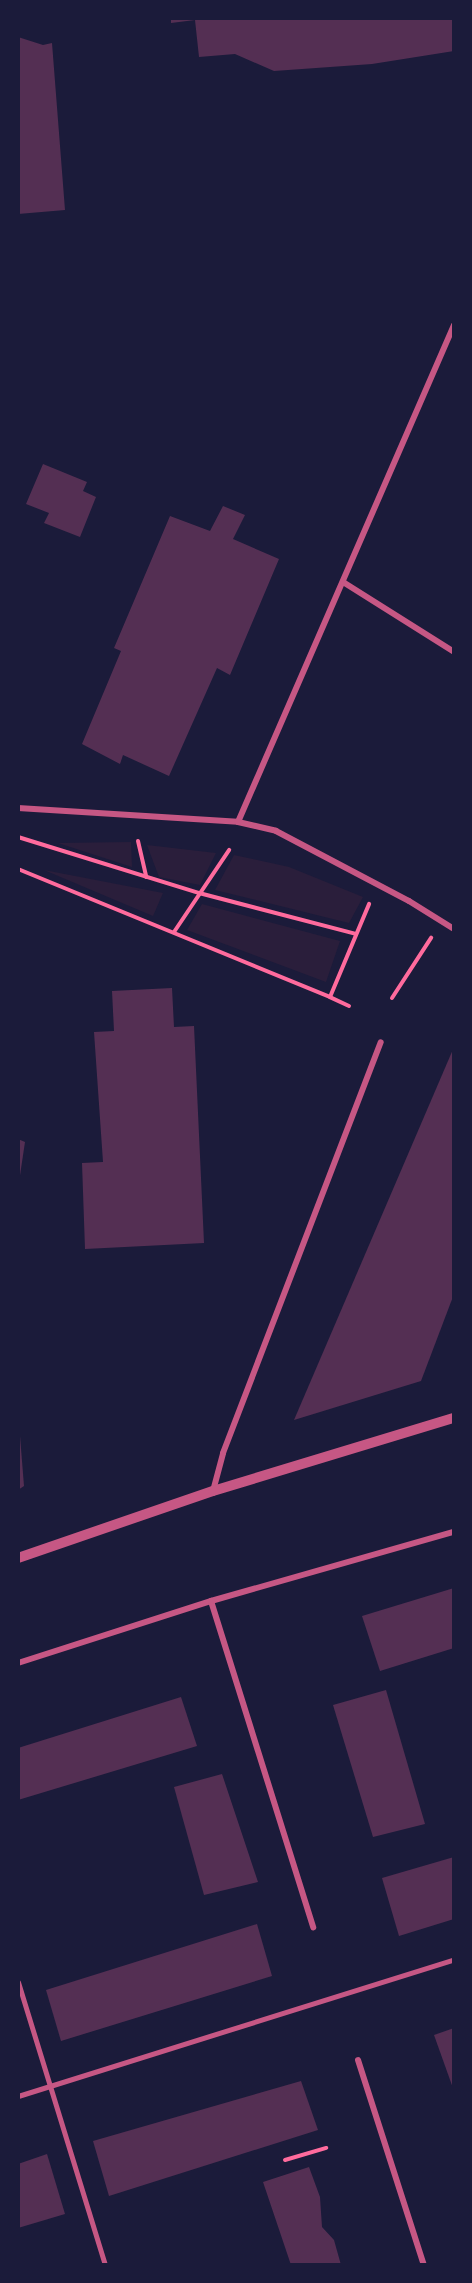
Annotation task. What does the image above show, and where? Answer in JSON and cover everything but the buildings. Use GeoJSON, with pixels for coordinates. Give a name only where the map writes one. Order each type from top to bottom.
{"type":"FeatureCollection","features":[{"type":"Feature","properties":{"kind":"street"},"geometry":{"type":"LineString","coordinates":[[238,822],[454,325]]}},
{"type":"Feature","properties":{"kind":"street"},"geometry":{"type":"LineString","coordinates":[[343,582],[454,652]]}},
{"type":"Feature","properties":{"kind":"street"},"geometry":{"type":"LineString","coordinates":[[18,808],[238,822],[276,831],[409,901],[454,929]]}},
{"type":"Feature","properties":{"kind":"street"},"geometry":{"type":"LineString","coordinates":[[213,1491],[223,1454],[381,1042]]}},
{"type":"Feature","properties":{"kind":"street"},"geometry":{"type":"LineString","coordinates":[[18,1558],[213,1491],[454,1418]]}},
{"type":"Feature","properties":{"kind":"street"},"geometry":{"type":"LineString","coordinates":[[18,1663],[211,1601],[454,1532]]}},
{"type":"Feature","properties":{"kind":"street"},"geometry":{"type":"LineString","coordinates":[[211,1601],[313,1927]]}},
{"type":"Feature","properties":{"kind":"street"},"geometry":{"type":"LineString","coordinates":[[18,2096],[454,1959]]}},
{"type":"Feature","properties":{"kind":"street"},"geometry":{"type":"LineString","coordinates":[[18,1982],[52,2085],[105,2265]]}},
{"type":"Feature","properties":{"kind":"street"},"geometry":{"type":"LineString","coordinates":[[358,2060],[424,2265]]}},
{"type":"Feature","properties":{"kind":"path"},"geometry":{"type":"LineString","coordinates":[[18,837],[199,893],[356,934]]}},
{"type":"Feature","properties":{"kind":"path"},"geometry":{"type":"LineString","coordinates":[[138,841],[146,877]]}},
{"type":"Feature","properties":{"kind":"path"},"geometry":{"type":"LineString","coordinates":[[174,932],[229,850]]}},
{"type":"Feature","properties":{"kind":"path"},"geometry":{"type":"LineString","coordinates":[[18,869],[349,1006]]}},
{"type":"Feature","properties":{"kind":"path"},"geometry":{"type":"LineString","coordinates":[[330,997],[373,895]]}},
{"type":"Feature","properties":{"kind":"path"},"geometry":{"type":"LineString","coordinates":[[392,998],[435,932]]}},
{"type":"Feature","properties":{"kind":"path"},"geometry":{"type":"LineString","coordinates":[[285,2160],[326,2148]]}},
{"type":"Feature","properties":{"kind":"shaded area"},"geometry":{"type":"Polygon","coordinates":[[[131,842],[132,867],[58,843],[131,842]]]}},
{"type":"Feature","properties":{"kind":"shaded area"},"geometry":{"type":"Polygon","coordinates":[[[147,845],[216,853],[200,885],[159,877],[147,845]]]}},
{"type":"Feature","properties":{"kind":"shaded area"},"geometry":{"type":"Polygon","coordinates":[[[234,855],[289,867],[363,897],[349,923],[215,890],[234,855]]]}},
{"type":"Feature","properties":{"kind":"shaded area"},"geometry":{"type":"Polygon","coordinates":[[[44,870],[163,893],[153,916],[44,870]]]}},
{"type":"Feature","properties":{"kind":"shaded area"},"geometry":{"type":"Polygon","coordinates":[[[202,904],[340,941],[326,982],[187,930],[202,904]]]}}]}
